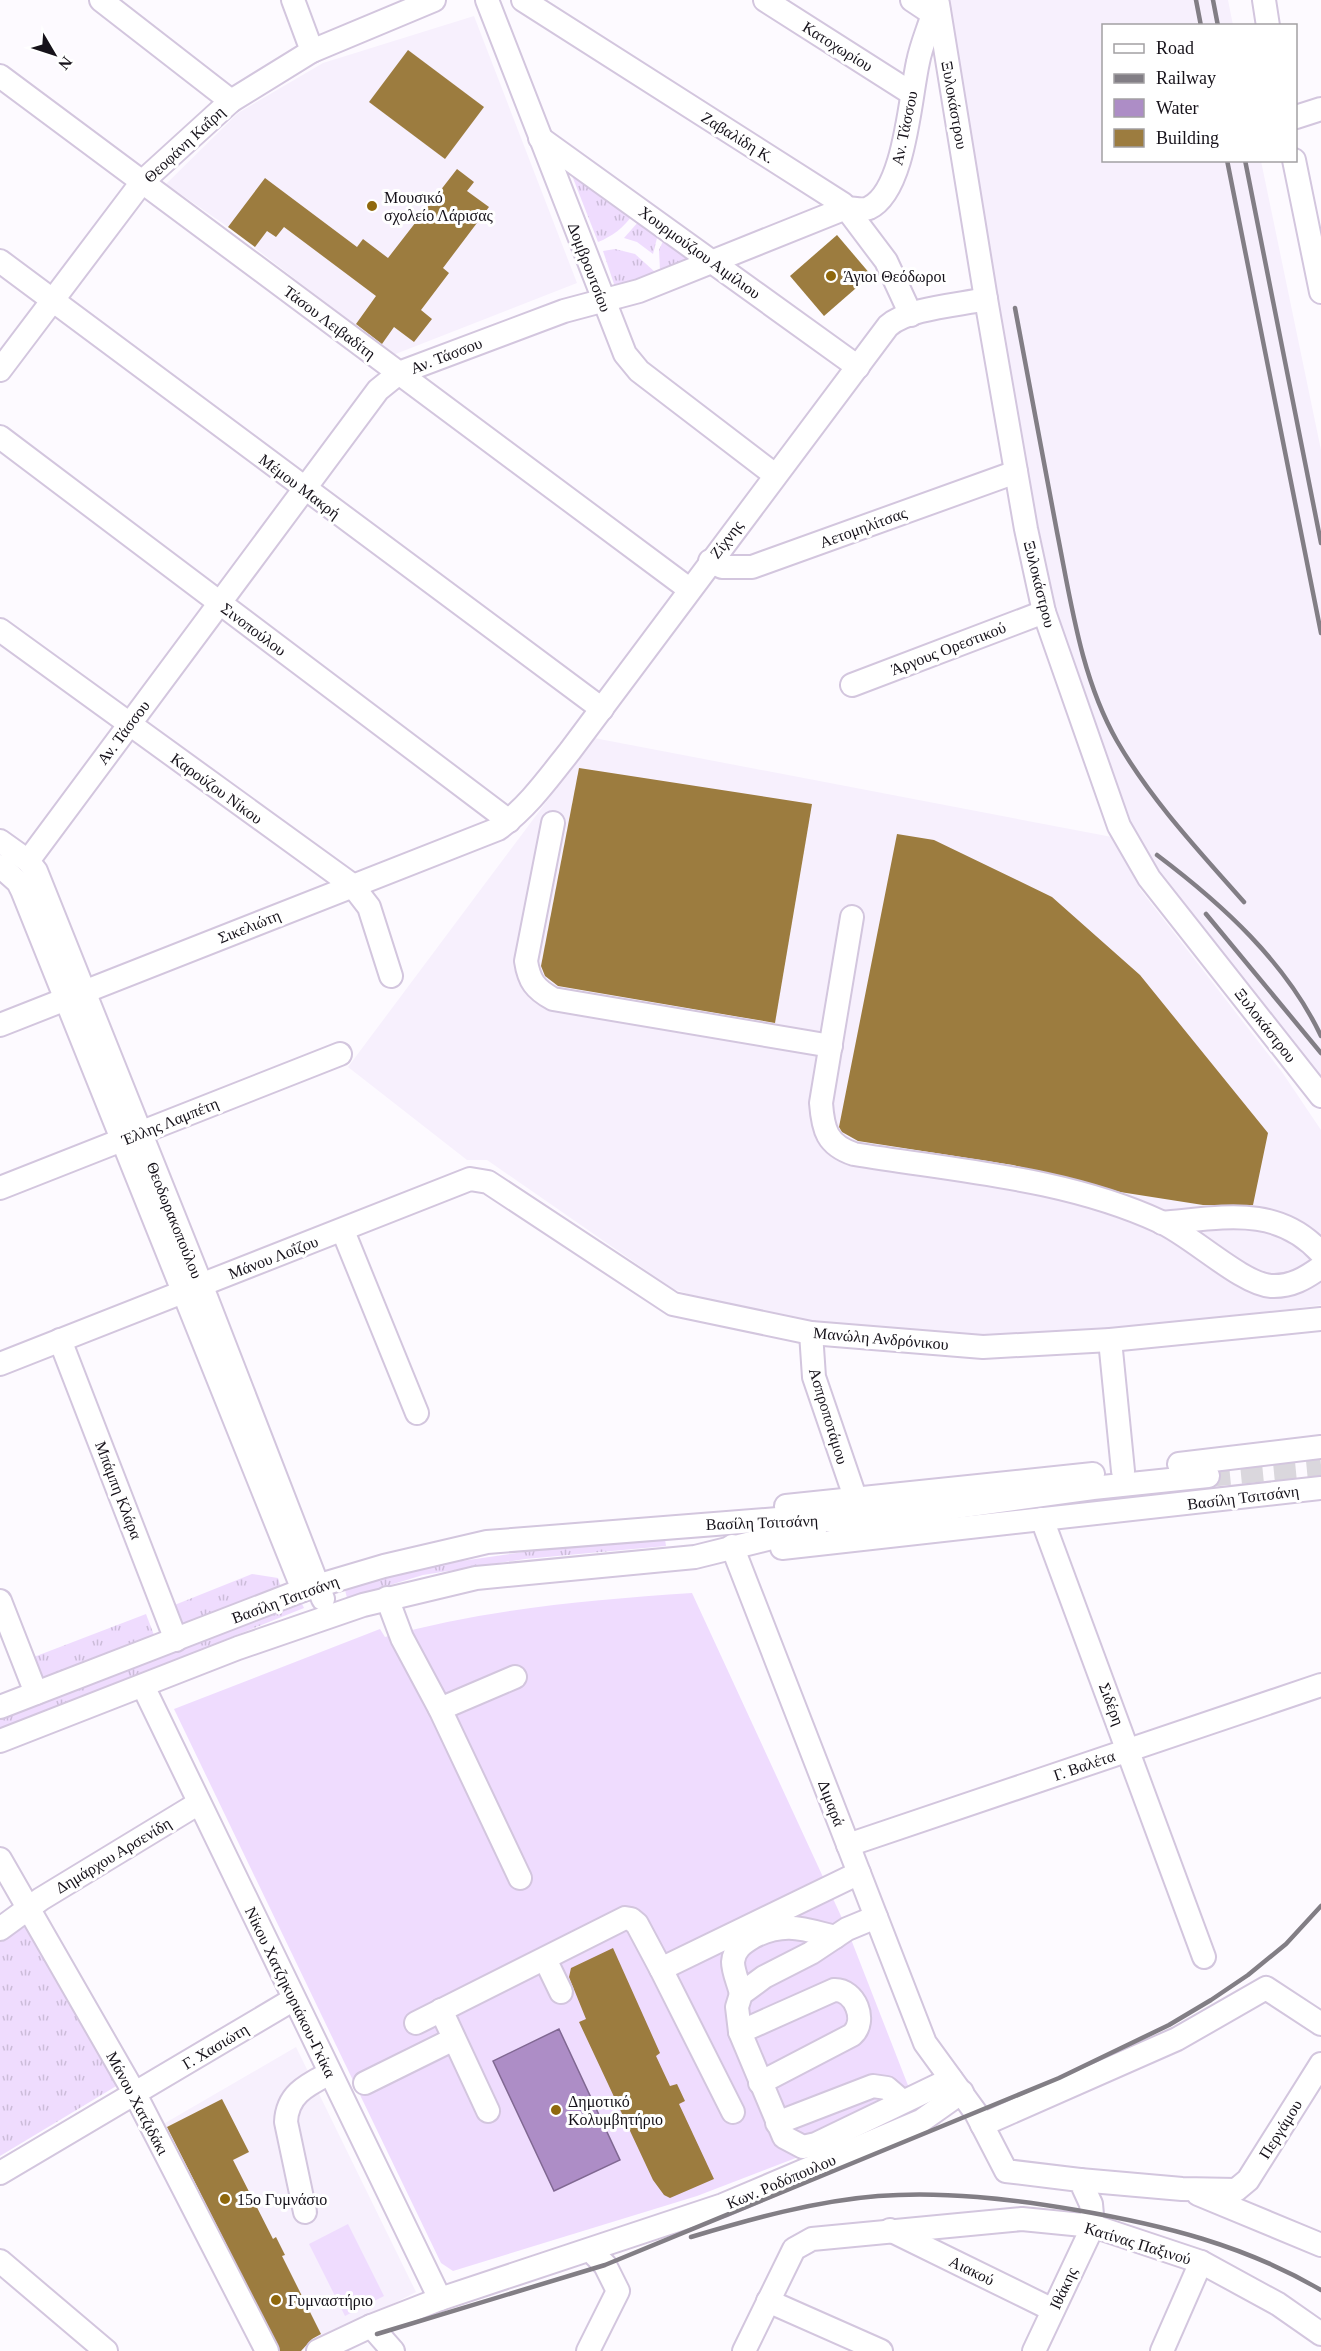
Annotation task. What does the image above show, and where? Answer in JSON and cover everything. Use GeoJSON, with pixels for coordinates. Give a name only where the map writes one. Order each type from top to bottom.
{"type":"FeatureCollection","features":[{"type":"Feature","properties":{"kind":"street"},"geometry":{"type":"LineString","coordinates":[[101,0],[231,101]]}},
{"type":"Feature","properties":{"kind":"street"},"geometry":{"type":"LineString","coordinates":[[293,0],[312,51]]}},
{"type":"Feature","properties":{"kind":"street","name":"Θεοφάνη Καΐρη"},"geometry":{"type":"LineString","coordinates":[[0,370],[142,182],[231,101],[312,51],[434,0]]}},
{"type":"Feature","properties":{"kind":"street","name":"Δομβρουτσίου"},"geometry":{"type":"LineString","coordinates":[[487,0],[625,354],[633,366],[775,475]]}},
{"type":"Feature","properties":{"kind":"street","name":"Ζαβαλίδη Κ."},"geometry":{"type":"LineString","coordinates":[[523,0],[846,208],[886,261],[910,315]]}},
{"type":"Feature","properties":{"kind":"street","name":"Κατοχωρίου"},"geometry":{"type":"LineString","coordinates":[[765,0],[911,93]]}},
{"type":"Feature","properties":{"kind":"street"},"geometry":{"type":"LineString","coordinates":[[912,0],[936,9]]}},
{"type":"Feature","properties":{"kind":"street"},"geometry":{"type":"LineString","coordinates":[[1264,0],[1268,24]]}},
{"type":"Feature","properties":{"kind":"street","name":"Αν. Τάσσου"},"geometry":{"type":"LineString","coordinates":[[28,861],[373,396],[399,373],[564,311],[628,294],[846,208],[869,208],[887,188],[900,154],[919,59],[936,9]]}},
{"type":"Feature","properties":{"kind":"street","name":"Ξυλοκάστρου"},"geometry":{"type":"LineString","coordinates":[[936,9],[1016,472],[1044,612],[1119,826],[1149,878],[1321,1096]]}},
{"type":"Feature","properties":{"kind":"street","name":"Τάσου Λειβαδίτη"},"geometry":{"type":"LineString","coordinates":[[1,78],[689,589]]}},
{"type":"Feature","properties":{"kind":"street"},"geometry":{"type":"LineString","coordinates":[[1297,117],[1321,109]]}},
{"type":"Feature","properties":{"kind":"street","name":"Χουρμούζιου Αιμίλιου"},"geometry":{"type":"LineString","coordinates":[[540,138],[858,367]]}},
{"type":"Feature","properties":{"kind":"street"},"geometry":{"type":"LineString","coordinates":[[1295,162],[1316,243],[1321,292]]}},
{"type":"Feature","properties":{"kind":"street","name":"Μέμου Μακρή"},"geometry":{"type":"LineString","coordinates":[[0,261],[602,709]]}},
{"type":"Feature","properties":{"kind":"street","name":"Ζίχνης"},"geometry":{"type":"LineString","coordinates":[[503,825],[529,804],[888,326],[895,320],[910,315],[986,299]]}},
{"type":"Feature","properties":{"kind":"street","name":"Σινοπούλου"},"geometry":{"type":"LineString","coordinates":[[0,437],[220,603],[503,825]]}},
{"type":"Feature","properties":{"kind":"street","name":"Αετομηλίτσας"},"geometry":{"type":"LineString","coordinates":[[710,561],[722,567],[752,567],[1016,472]]}},
{"type":"Feature","properties":{"kind":"street","name":"Άργους Ορεστικού"},"geometry":{"type":"LineString","coordinates":[[852,685],[1044,612]]}},
{"type":"Feature","properties":{"kind":"street","name":"Καρούζου Νίκου"},"geometry":{"type":"LineString","coordinates":[[0,630],[352,885],[369,907],[391,976]]}},
{"type":"Feature","properties":{"kind":"street"},"geometry":{"type":"LineString","coordinates":[[553,823],[526,961],[528,978],[538,990],[553,999],[831,1046]]}},
{"type":"Feature","properties":{"kind":"street","name":"Σικελιώτη"},"geometry":{"type":"LineString","coordinates":[[0,1025],[503,825]]}},
{"type":"Feature","properties":{"kind":"street"},"geometry":{"type":"LineString","coordinates":[[0,841],[28,861],[36,871],[76,995]]}},
{"type":"Feature","properties":{"kind":"street"},"geometry":{"type":"LineString","coordinates":[[0,866],[18,882],[76,995]]}},
{"type":"Feature","properties":{"kind":"street"},"geometry":{"type":"LineString","coordinates":[[852,917],[821,1103],[822,1121],[828,1136],[840,1149],[854,1154],[1051,1186],[1112,1202],[1162,1222],[1194,1240],[1250,1279],[1270,1286],[1292,1284],[1321,1267]]}},
{"type":"Feature","properties":{"kind":"street","name":"Θεοδωρακοπούλου"},"geometry":{"type":"LineString","coordinates":[[76,995],[311,1587],[329,1614]]}},
{"type":"Feature","properties":{"kind":"street","name":"Έλλης Λαμπέτη"},"geometry":{"type":"LineString","coordinates":[[0,1188],[340,1054]]}},
{"type":"Feature","properties":{"kind":"street","name":"Μάνου Λοΐζου"},"geometry":{"type":"LineString","coordinates":[[0,1364],[343,1231],[461,1181],[480,1179]]}},
{"type":"Feature","properties":{"kind":"street","name":"Μανώλη Ανδρόνικου"},"geometry":{"type":"LineString","coordinates":[[480,1179],[488,1182],[673,1304],[811,1333],[982,1347],[1110,1340],[1321,1319]]}},
{"type":"Feature","properties":{"kind":"street"},"geometry":{"type":"LineString","coordinates":[[1162,1222],[1259,1219],[1286,1224],[1306,1236],[1321,1253]]}},
{"type":"Feature","properties":{"kind":"street"},"geometry":{"type":"LineString","coordinates":[[343,1231],[417,1413]]}},
{"type":"Feature","properties":{"kind":"street","name":"Ασπροποτάμου"},"geometry":{"type":"LineString","coordinates":[[811,1333],[814,1377],[855,1497]]}},
{"type":"Feature","properties":{"kind":"street","name":"Μπάμπη Κλάρα"},"geometry":{"type":"LineString","coordinates":[[60,1340],[176,1640]]}},
{"type":"Feature","properties":{"kind":"street"},"geometry":{"type":"LineString","coordinates":[[1110,1340],[1123,1471]]}},
{"type":"Feature","properties":{"kind":"street"},"geometry":{"type":"LineString","coordinates":[[732,1522],[764,1508],[1123,1471],[1321,1447]]}},
{"type":"Feature","properties":{"kind":"street"},"geometry":{"type":"LineString","coordinates":[[831,1521],[885,1517],[1081,1490],[1208,1476]]}},
{"type":"Feature","properties":{"kind":"street","name":"Βασίλη Τσιτσάνη"},"geometry":{"type":"LineString","coordinates":[[0,1741],[329,1614],[476,1578],[695,1557],[1321,1488]]}},
{"type":"Feature","properties":{"kind":"street","name":"Βασίλη Τσιτσάνη"},"geometry":{"type":"LineString","coordinates":[[0,1707],[311,1587],[384,1566],[487,1542],[810,1517],[831,1521]]}},
{"type":"Feature","properties":{"kind":"street","name":"Σιδέρη"},"geometry":{"type":"LineString","coordinates":[[1042,1519],[1129,1749],[1204,1957]]}},
{"type":"Feature","properties":{"kind":"street","name":"Βασίλη Τσιτσάνη"},"geometry":{"type":"LineString","coordinates":[[734,1551],[831,1521]]}},
{"type":"Feature","properties":{"kind":"street","name":"Διμαρά"},"geometry":{"type":"LineString","coordinates":[[734,1551],[915,2020],[935,2058],[957,2086],[1006,2171],[1080,2180]]}},
{"type":"Feature","properties":{"kind":"street"},"geometry":{"type":"LineString","coordinates":[[387,1599],[402,1638],[441,1708],[520,1878]]}},
{"type":"Feature","properties":{"kind":"street"},"geometry":{"type":"LineString","coordinates":[[0,1601],[36,1693]]}},
{"type":"Feature","properties":{"kind":"street"},"geometry":{"type":"LineString","coordinates":[[441,1708],[515,1677]]}},
{"type":"Feature","properties":{"kind":"street","name":"Γ. Βαλέτα"},"geometry":{"type":"LineString","coordinates":[[848,1845],[1321,1685]]}},
{"type":"Feature","properties":{"kind":"street","name":"Νίκου Χατζηκυριάκου-Γκίκα"},"geometry":{"type":"LineString","coordinates":[[143,1686],[440,2299]]}},
{"type":"Feature","properties":{"kind":"street","name":"Δημάρχου Αρσενίδη"},"geometry":{"type":"LineString","coordinates":[[0,1929],[28,1909],[199,1803]]}},
{"type":"Feature","properties":{"kind":"street","name":"Μάνου Χατζιδάκι"},"geometry":{"type":"LineString","coordinates":[[0,1859],[135,2094],[267,2351]]}},
{"type":"Feature","properties":{"kind":"street"},"geometry":{"type":"LineString","coordinates":[[661,1969],[859,1873]]}},
{"type":"Feature","properties":{"kind":"street"},"geometry":{"type":"LineString","coordinates":[[741,1994],[764,1977],[876,1917]]}},
{"type":"Feature","properties":{"kind":"street"},"geometry":{"type":"LineString","coordinates":[[416,2023],[625,1918],[631,1919],[637,1924],[661,1969],[733,2112]]}},
{"type":"Feature","properties":{"kind":"street"},"geometry":{"type":"LineString","coordinates":[[836,1937],[781,1926],[769,1929],[742,1943],[735,1953],[733,1964],[741,1994],[737,2007],[740,2032],[784,2137],[803,2147],[816,2144],[902,2102],[957,2086]]}},
{"type":"Feature","properties":{"kind":"street"},"geometry":{"type":"LineString","coordinates":[[545,1959],[561,1992]]}},
{"type":"Feature","properties":{"kind":"street"},"geometry":{"type":"LineString","coordinates":[[982,2126],[1177,2039],[1266,1989],[1321,2024]]}},
{"type":"Feature","properties":{"kind":"street"},"geometry":{"type":"LineString","coordinates":[[740,2032],[834,1990],[841,1990],[851,1996],[861,2019],[860,2025],[852,2035],[760,2083]]}},
{"type":"Feature","properties":{"kind":"street","name":"Γ. Χασιώτη"},"geometry":{"type":"LineString","coordinates":[[0,2174],[294,1999]]}},
{"type":"Feature","properties":{"kind":"street"},"geometry":{"type":"LineString","coordinates":[[441,2010],[488,2111]]}},
{"type":"Feature","properties":{"kind":"street"},"geometry":{"type":"LineString","coordinates":[[364,2083],[454,2039]]}},
{"type":"Feature","properties":{"kind":"street","name":"Περγάμου"},"geometry":{"type":"LineString","coordinates":[[1182,2189],[1236,2190],[1248,2180],[1321,2064]]}},
{"type":"Feature","properties":{"kind":"street"},"geometry":{"type":"LineString","coordinates":[[305,2212],[286,2122],[287,2110],[291,2098],[300,2090],[330,2073]]}},
{"type":"Feature","properties":{"kind":"street"},"geometry":{"type":"LineString","coordinates":[[777,2123],[873,2086],[887,2088],[902,2102]]}},
{"type":"Feature","properties":{"kind":"street","name":"Κων. Ροδόπουλου"},"geometry":{"type":"LineString","coordinates":[[318,2351],[371,2326],[440,2299],[723,2205],[777,2183],[921,2121],[957,2086]]}},
{"type":"Feature","properties":{"kind":"street"},"geometry":{"type":"LineString","coordinates":[[1093,2226],[1091,2204],[1080,2180],[1182,2189],[1321,2244]]}},
{"type":"Feature","properties":{"kind":"street","name":"Κατίνας Παξινού"},"geometry":{"type":"LineString","coordinates":[[768,2301],[794,2249],[812,2239],[1022,2219],[1093,2226],[1201,2262],[1278,2304],[1321,2334]]}},
{"type":"Feature","properties":{"kind":"street","name":"Ιθάκης"},"geometry":{"type":"LineString","coordinates":[[1034,2351],[1093,2226]]}},
{"type":"Feature","properties":{"kind":"street","name":"Αιακού"},"geometry":{"type":"LineString","coordinates":[[890,2230],[1053,2310]]}},
{"type":"Feature","properties":{"kind":"street"},"geometry":{"type":"LineString","coordinates":[[588,2351],[618,2291],[605,2265],[590,2250]]}},
{"type":"Feature","properties":{"kind":"street"},"geometry":{"type":"LineString","coordinates":[[0,2261],[106,2351]]}},
{"type":"Feature","properties":{"kind":"street"},"geometry":{"type":"LineString","coordinates":[[1162,2351],[1201,2262]]}},
{"type":"Feature","properties":{"kind":"street"},"geometry":{"type":"LineString","coordinates":[[744,2351],[768,2301],[881,2351]]}},
{"type":"Feature","properties":{"kind":"street"},"geometry":{"type":"LineString","coordinates":[[371,2326],[393,2351]]}},
{"type":"Feature","properties":{"kind":"shaded area"},"geometry":{"type":"Polygon","coordinates":[[[946,0],[1228,0],[1233,24],[1102,24],[1102,162],[1261,162],[1321,450],[1321,1078],[1154,863],[1132,825],[1120,797],[1058,618],[1035,511],[996,303],[982,203],[946,0]]]}},
{"type":"Feature","properties":{"kind":"shaded area","name":"Μουσικό σχολείο Λάρισας"},"geometry":{"type":"Polygon","coordinates":[[[474,16],[577,283],[393,355],[228,227],[166,184],[238,113],[323,63],[474,16]]]}},
{"type":"Feature","properties":{"kind":"shaded area"},"geometry":{"type":"Polygon","coordinates":[[[594,738],[1112,837],[1140,889],[1282,1072],[1321,1130],[1321,1305],[1095,1334],[1002,1340],[794,1328],[673,1289],[487,1160],[467,1160],[348,1067],[594,738]]]}},
{"type":"Feature","properties":{"kind":"shaded area"},"geometry":{"type":"Polygon","coordinates":[[[296,2047],[416,2292],[301,2351],[275,2351],[160,2126],[296,2047]]]}},
{"type":"Feature","properties":{"kind":"green space"},"geometry":{"type":"Polygon","coordinates":[[[571,173],[632,215],[626,224],[598,242],[571,173]]]}},
{"type":"Feature","properties":{"kind":"green space"},"geometry":{"type":"Polygon","coordinates":[[[639,221],[658,234],[653,254],[637,242],[624,238],[639,221]]]}},
{"type":"Feature","properties":{"kind":"green space"},"geometry":{"type":"Polygon","coordinates":[[[664,239],[691,259],[660,271],[659,250],[664,239]]]}},
{"type":"Feature","properties":{"kind":"green space"},"geometry":{"type":"Polygon","coordinates":[[[615,249],[635,254],[655,272],[615,287],[603,251],[615,249]]]}},
{"type":"Feature","properties":{"kind":"green space"},"geometry":{"type":"Polygon","coordinates":[[[665,1539],[666,1546],[525,1559],[423,1575],[347,1598],[345,1590],[420,1567],[523,1552],[665,1539]]]}},
{"type":"Feature","properties":{"kind":"green space"},"geometry":{"type":"Polygon","coordinates":[[[252,1574],[278,1578],[281,1588],[180,1627],[172,1606],[252,1574]]]}},
{"type":"Feature","properties":{"kind":"green space"},"geometry":{"type":"Polygon","coordinates":[[[692,1593],[847,1929],[918,2111],[697,2196],[453,2271],[441,2263],[174,1709],[380,1629],[385,1637],[461,1619],[537,1607],[692,1593]]]}},
{"type":"Feature","properties":{"kind":"green space"},"geometry":{"type":"Polygon","coordinates":[[[302,1604],[304,1608],[0,1730],[0,1719],[302,1604]]]}},
{"type":"Feature","properties":{"kind":"green space"},"geometry":{"type":"Polygon","coordinates":[[[146,1614],[154,1635],[34,1681],[26,1660],[146,1614]]]}},
{"type":"Feature","properties":{"kind":"green space"},"geometry":{"type":"Polygon","coordinates":[[[28,1925],[118,2085],[0,2156],[0,1942],[28,1925]]]}},
{"type":"Feature","properties":{"kind":"green space"},"geometry":{"type":"Polygon","coordinates":[[[348,2224],[384,2296],[345,2316],[309,2244],[348,2224]]]}},
{"type":"Feature","properties":{"kind":"water","name":"Δημοτικό Κολυμβητήριο"},"geometry":{"type":"Polygon","coordinates":[[[559,2029],[620,2160],[554,2191],[493,2061],[559,2029]]]}},
{"type":"Feature","properties":{"kind":"building"},"geometry":{"type":"Polygon","coordinates":[[[408,50],[484,107],[445,159],[369,102],[408,50]]]}},
{"type":"Feature","properties":{"kind":"building"},"geometry":{"type":"Polygon","coordinates":[[[457,169],[474,182],[467,191],[489,207],[443,268],[449,273],[421,310],[432,319],[414,342],[394,327],[382,344],[356,324],[376,296],[284,227],[276,237],[267,231],[255,247],[228,227],[265,178],[357,247],[363,239],[388,258],[457,169]]]}},
{"type":"Feature","properties":{"kind":"building","name":"Άγιοι Θεόδωροι"},"geometry":{"type":"Polygon","coordinates":[[[837,235],[871,275],[824,316],[790,276],[837,235]]]}},
{"type":"Feature","properties":{"kind":"building"},"geometry":{"type":"Polygon","coordinates":[[[579,768],[812,804],[775,1023],[558,986],[545,976],[541,966],[579,768]]]}},
{"type":"Feature","properties":{"kind":"building"},"geometry":{"type":"Polygon","coordinates":[[[897,834],[934,840],[1052,897],[1140,975],[1268,1133],[1253,1205],[1203,1205],[1120,1192],[1013,1165],[858,1141],[842,1132],[839,1127],[897,834]]]}},
{"type":"Feature","properties":{"kind":"building"},"geometry":{"type":"Polygon","coordinates":[[[613,1948],[660,2053],[656,2056],[670,2086],[677,2084],[685,2101],[679,2104],[714,2179],[670,2198],[664,2195],[653,2180],[579,2022],[586,2019],[569,1977],[571,1968],[613,1948]]]}},
{"type":"Feature","properties":{"kind":"building","name":"15ο Γυμνάσιο"},"geometry":{"type":"Polygon","coordinates":[[[222,2099],[249,2152],[233,2160],[273,2239],[276,2237],[285,2255],[282,2256],[321,2334],[312,2339],[301,2351],[280,2351],[167,2127],[222,2099]]]}},
{"type":"Feature","properties":{"kind":"tunnel"},"geometry":{"type":"LineString","coordinates":[[1208,1476],[1321,1465]]}},
{"type":"Feature","properties":{"kind":"railway"},"geometry":{"type":"LineString","coordinates":[[1196,0],[1201,24]]}},
{"type":"Feature","properties":{"kind":"railway"},"geometry":{"type":"LineString","coordinates":[[1213,0],[1218,24]]}},
{"type":"Feature","properties":{"kind":"railway"},"geometry":{"type":"LineString","coordinates":[[1227,162],[1321,633]]}},
{"type":"Feature","properties":{"kind":"railway"},"geometry":{"type":"LineString","coordinates":[[1245,162],[1321,543]]}},
{"type":"Feature","properties":{"kind":"railway"},"geometry":{"type":"LineString","coordinates":[[1015,308],[1073,612],[1094,692],[1130,763],[1176,824],[1244,902]]}},
{"type":"Feature","properties":{"kind":"railway"},"geometry":{"type":"LineString","coordinates":[[1157,855],[1228,914],[1271,959],[1307,1009],[1321,1036]]}},
{"type":"Feature","properties":{"kind":"railway"},"geometry":{"type":"LineString","coordinates":[[1206,914],[1321,1053]]}},
{"type":"Feature","properties":{"kind":"railway"},"geometry":{"type":"LineString","coordinates":[[377,2334],[605,2265],[1059,2078],[1169,2025],[1211,2000],[1248,1975],[1286,1944],[1321,1906]]}},
{"type":"Feature","properties":{"kind":"railway"},"geometry":{"type":"LineString","coordinates":[[691,2237],[783,2212],[854,2198],[903,2195],[977,2197],[1076,2210],[1171,2230],[1233,2249],[1292,2274],[1321,2290]]}},
{"type":"Feature","properties":{"kind":"place","name":"Μουσικό σχολείο Λάρισας"},"geometry":{"type":"Point","coordinates":[372,206]}},
{"type":"Feature","properties":{"kind":"place","name":"Άγιοι Θεόδωροι"},"geometry":{"type":"Point","coordinates":[831,276]}},
{"type":"Feature","properties":{"kind":"place","name":"Δημοτικό Κολυμβητήριο"},"geometry":{"type":"Point","coordinates":[556,2110]}},
{"type":"Feature","properties":{"kind":"place","name":"15ο Γυμνάσιο"},"geometry":{"type":"Point","coordinates":[225,2199]}},
{"type":"Feature","properties":{"kind":"place","name":"Γυμναστήριο"},"geometry":{"type":"Point","coordinates":[276,2300]}}]}
